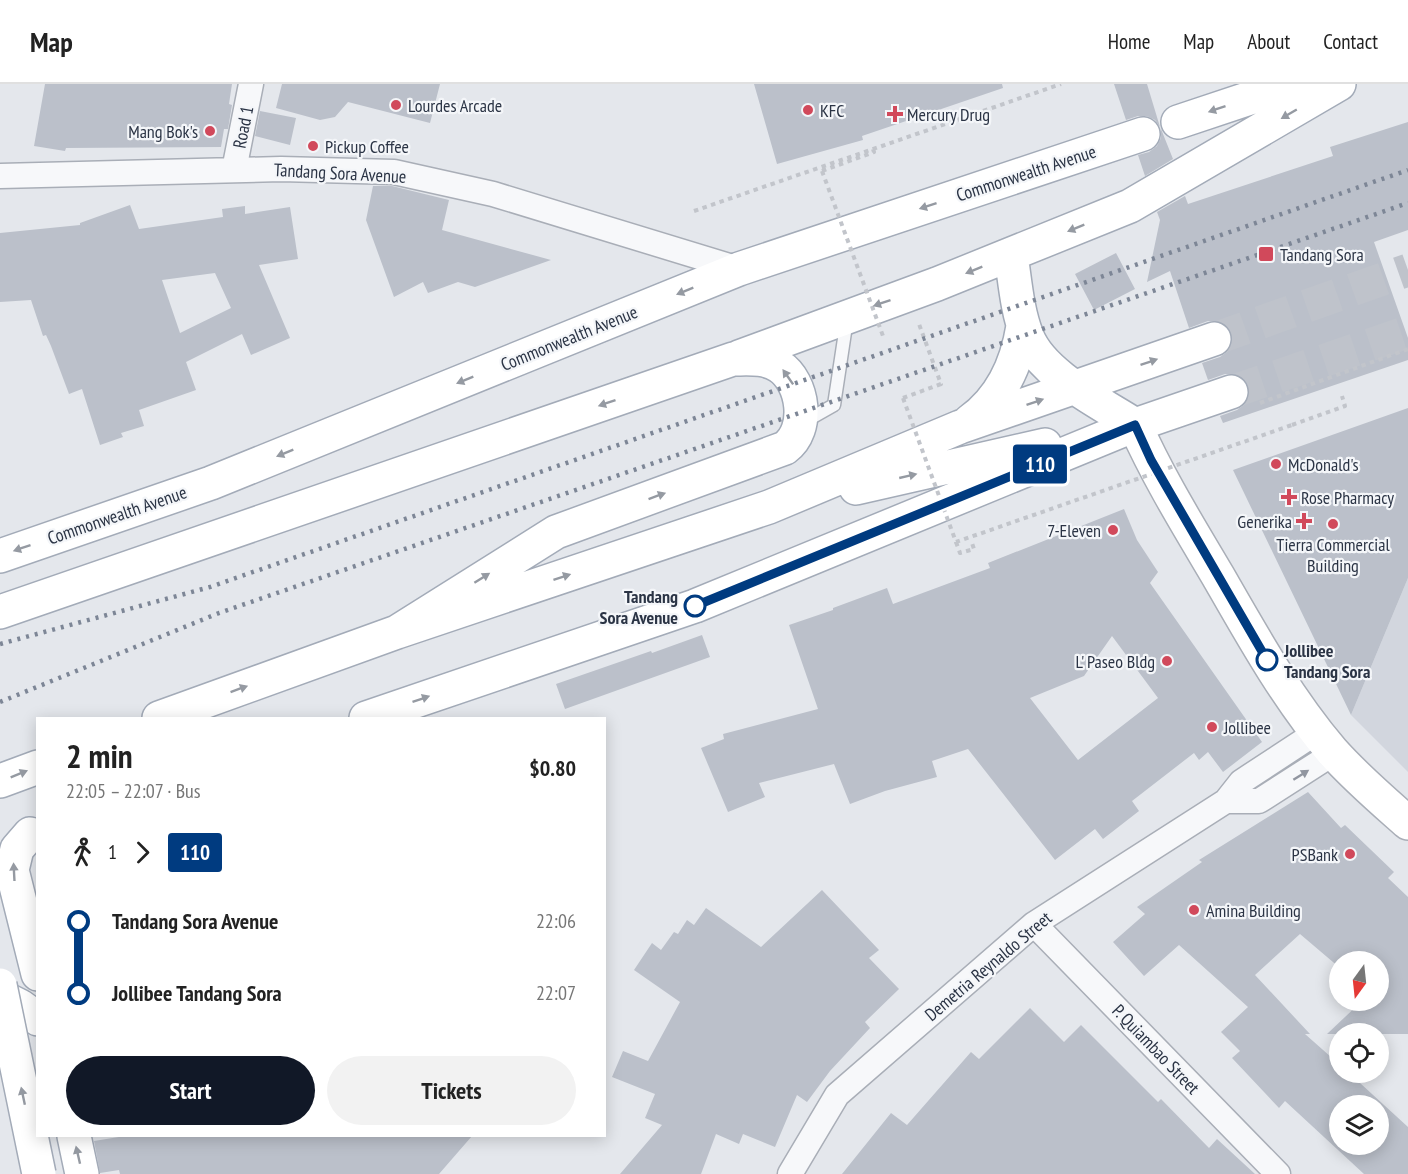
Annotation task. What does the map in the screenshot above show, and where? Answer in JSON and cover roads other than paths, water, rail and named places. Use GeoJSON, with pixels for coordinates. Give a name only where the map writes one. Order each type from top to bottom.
{"type":"FeatureCollection","features":[{"type":"Feature","properties":{"kind":"main road"},"geometry":{"type":"LineString","coordinates":[[1178,122],[1292,84]]}},
{"type":"Feature","properties":{"kind":"main road"},"geometry":{"type":"LineString","coordinates":[[0,612],[733,359],[848,315],[938,284],[1131,206],[1339,84]]}},
{"type":"Feature","properties":{"kind":"main road","name":"Commonwealth Avenue"},"geometry":{"type":"LineString","coordinates":[[0,556],[211,483],[739,269],[1143,134]]}},
{"type":"Feature","properties":{"kind":"main road"},"geometry":{"type":"LineString","coordinates":[[1011,255],[1023,326],[1031,345],[1045,364],[1085,385],[1135,425],[1151,460],[1258,647],[1326,743],[1408,824]]}},
{"type":"Feature","properties":{"kind":"main road"},"geometry":{"type":"LineString","coordinates":[[960,428],[987,407],[999,391],[1018,354],[1023,326]]}},
{"type":"Feature","properties":{"kind":"main road"},"geometry":{"type":"LineString","coordinates":[[162,717],[397,632],[769,507],[960,428],[1214,339]]}},
{"type":"Feature","properties":{"kind":"main road"},"geometry":{"type":"LineString","coordinates":[[397,632],[556,532],[777,452],[794,440],[800,424],[798,395],[785,371],[775,363],[762,359],[733,359]]}},
{"type":"Feature","properties":{"kind":"main road"},"geometry":{"type":"LineString","coordinates":[[369,717],[694,606],[1135,425],[1232,392]]}},
{"type":"Feature","properties":{"kind":"main road"},"geometry":{"type":"LineString","coordinates":[[769,507],[1135,425]]}},
{"type":"Feature","properties":{"kind":"main road"},"geometry":{"type":"LineString","coordinates":[[0,781],[36,767]]}},
{"type":"Feature","properties":{"kind":"main road"},"geometry":{"type":"LineString","coordinates":[[23,834],[12,870],[36,966]]}},
{"type":"Feature","properties":{"kind":"main road"},"geometry":{"type":"LineString","coordinates":[[0,985],[39,1174]]}},
{"type":"Feature","properties":{"kind":"main road"},"geometry":{"type":"LineString","coordinates":[[0,996],[36,1018]]}},
{"type":"Feature","properties":{"kind":"main road"},"geometry":{"type":"LineString","coordinates":[[74,1137],[82,1174]]}},
{"type":"Feature","properties":{"kind":"street","name":"Road 1"},"geometry":{"type":"LineString","coordinates":[[234,170],[251,84]]}},
{"type":"Feature","properties":{"kind":"street","name":"Tandang Sora Avenue"},"geometry":{"type":"LineString","coordinates":[[0,176],[234,170],[350,169],[393,172],[443,181],[577,218],[739,269]]}},
{"type":"Feature","properties":{"kind":"street","name":"Demetria Reynaldo Street"},"geometry":{"type":"LineString","coordinates":[[790,1174],[837,1095],[1034,924],[1226,801],[1241,782],[1250,776],[1326,743]]}},
{"type":"Feature","properties":{"kind":"street","name":"P. Quiambao Street"},"geometry":{"type":"LineString","coordinates":[[1034,924],[1278,1174]]}},
{"type":"Feature","properties":{"kind":"lane"},"geometry":{"type":"LineString","coordinates":[[800,424],[834,405],[848,315]]}},
{"type":"Feature","properties":{"kind":"tunnel"},"geometry":{"type":"LineString","coordinates":[[1214,339],[1408,270]]}},
{"type":"Feature","properties":{"kind":"tunnel"},"geometry":{"type":"LineString","coordinates":[[1231,392],[1408,332]]}},
{"type":"Feature","properties":{"kind":"railway"},"geometry":{"type":"LineString","coordinates":[[0,644],[210,587],[1408,170]]}},
{"type":"Feature","properties":{"kind":"railway"},"geometry":{"type":"LineString","coordinates":[[0,702],[219,613],[1408,203]]}},
{"type":"Feature","properties":{"kind":"place","name":"Lourdes Arcade"},"geometry":{"type":"Point","coordinates":[396,105]}},
{"type":"Feature","properties":{"kind":"place","name":"KFC"},"geometry":{"type":"Point","coordinates":[808,110]}},
{"type":"Feature","properties":{"kind":"place","name":"Mercury Drug"},"geometry":{"type":"Point","coordinates":[895,114]}},
{"type":"Feature","properties":{"kind":"place","name":"Mang Bok's"},"geometry":{"type":"Point","coordinates":[210,131]}},
{"type":"Feature","properties":{"kind":"place","name":"Pickup Coffee"},"geometry":{"type":"Point","coordinates":[313,146]}},
{"type":"Feature","properties":{"kind":"place","name":"Tandang Sora"},"geometry":{"type":"Point","coordinates":[1266,254]}},
{"type":"Feature","properties":{"kind":"place","name":"McDonald's"},"geometry":{"type":"Point","coordinates":[1276,464]}},
{"type":"Feature","properties":{"kind":"place","name":"Rose Pharmacy"},"geometry":{"type":"Point","coordinates":[1289,497]}},
{"type":"Feature","properties":{"kind":"place","name":"Generika"},"geometry":{"type":"Point","coordinates":[1304,521]}},
{"type":"Feature","properties":{"kind":"place","name":"Tierra Commercial Building"},"geometry":{"type":"Point","coordinates":[1333,524]}},
{"type":"Feature","properties":{"kind":"place","name":"7-Eleven"},"geometry":{"type":"Point","coordinates":[1113,530]}},
{"type":"Feature","properties":{"kind":"place","name":"Tandang Sora Avenue"},"geometry":{"type":"Point","coordinates":[695,606]}},
{"type":"Feature","properties":{"kind":"place","name":"Jollibee Tandang Sora"},"geometry":{"type":"Point","coordinates":[1267,660]}},
{"type":"Feature","properties":{"kind":"place","name":"L' Paseo Bldg"},"geometry":{"type":"Point","coordinates":[1167,661]}},
{"type":"Feature","properties":{"kind":"place","name":"Jollibee"},"geometry":{"type":"Point","coordinates":[1212,727]}},
{"type":"Feature","properties":{"kind":"place","name":"PSBank"},"geometry":{"type":"Point","coordinates":[1350,854]}},
{"type":"Feature","properties":{"kind":"place","name":"Amina Building"},"geometry":{"type":"Point","coordinates":[1194,910]}}]}
